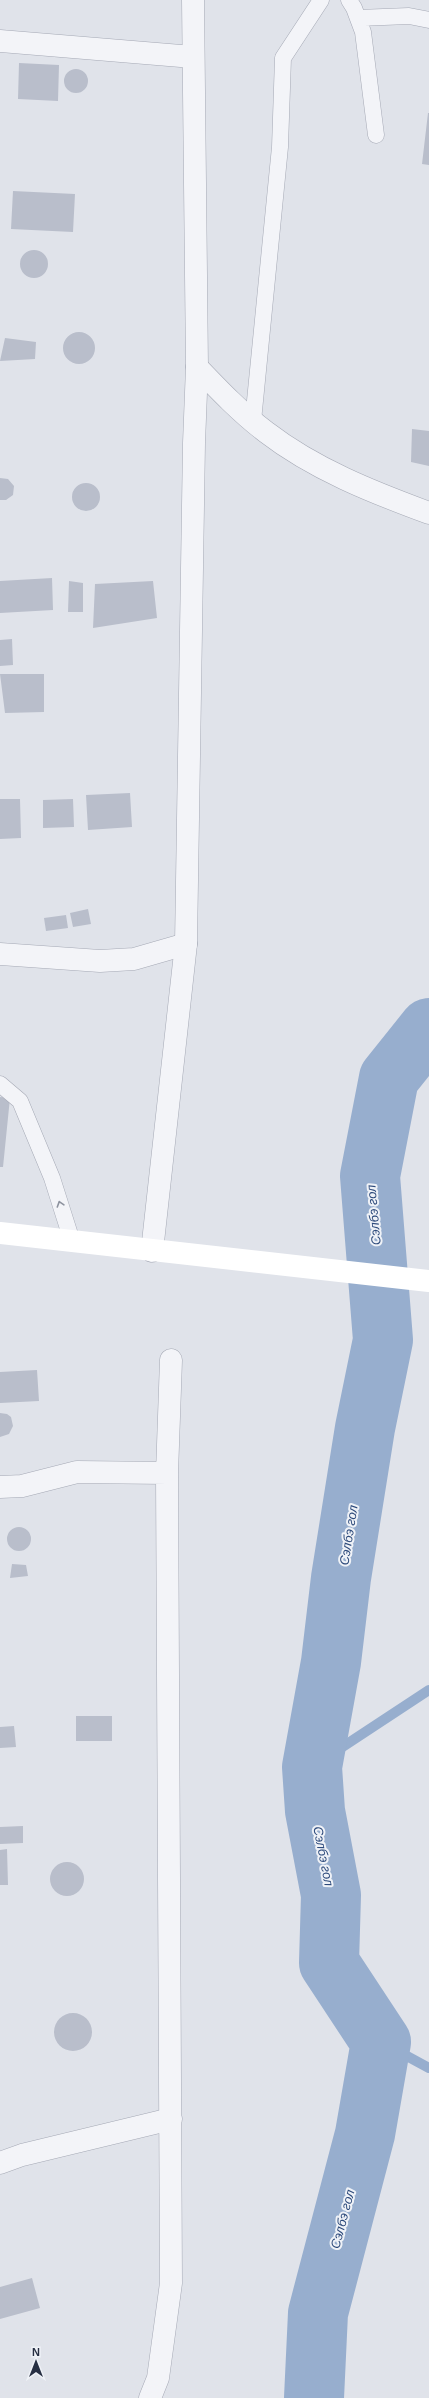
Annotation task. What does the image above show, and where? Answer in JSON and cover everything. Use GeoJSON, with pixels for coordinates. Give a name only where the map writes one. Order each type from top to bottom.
{"type":"FeatureCollection","features":[{"type":"Feature","properties":{"kind":"main road"},"geometry":{"type":"LineString","coordinates":[[0,1233],[429,1281]]}},
{"type":"Feature","properties":{"kind":"street"},"geometry":{"type":"LineString","coordinates":[[152,1251],[186,944],[194,451],[197,367],[192,0]]}},
{"type":"Feature","properties":{"kind":"street"},"geometry":{"type":"LineString","coordinates":[[0,41],[193,57]]}},
{"type":"Feature","properties":{"kind":"street"},"geometry":{"type":"LineString","coordinates":[[197,367],[233,404],[297,454],[375,494],[429,514]]}},
{"type":"Feature","properties":{"kind":"street"},"geometry":{"type":"LineString","coordinates":[[0,954],[100,961],[127,959],[186,944]]}},
{"type":"Feature","properties":{"kind":"street"},"geometry":{"type":"LineString","coordinates":[[150,2398],[158,2378],[171,2283],[167,1473],[171,1360]]}},
{"type":"Feature","properties":{"kind":"street"},"geometry":{"type":"LineString","coordinates":[[0,1487],[22,1486],[77,1472],[167,1473]]}},
{"type":"Feature","properties":{"kind":"street"},"geometry":{"type":"LineString","coordinates":[[0,2163],[22,2155],[171,2119]]}},
{"type":"Feature","properties":{"kind":"lane"},"geometry":{"type":"LineString","coordinates":[[254,421],[280,148],[283,58],[321,0]]}},
{"type":"Feature","properties":{"kind":"lane"},"geometry":{"type":"LineString","coordinates":[[349,0],[363,32],[376,135]]}},
{"type":"Feature","properties":{"kind":"lane"},"geometry":{"type":"LineString","coordinates":[[358,18],[410,16],[429,20]]}},
{"type":"Feature","properties":{"kind":"lane"},"geometry":{"type":"LineString","coordinates":[[0,1084],[20,1101],[52,1178],[72,1241]]}},
{"type":"Feature","properties":{"kind":"building"},"geometry":{"type":"Polygon","coordinates":[[[19,63],[59,65],[58,101],[18,99],[19,63]]]}},
{"type":"Feature","properties":{"kind":"building"},"geometry":{"type":"Polygon","coordinates":[[[71,69],[81,69],[88,76],[88,86],[81,93],[71,93],[64,86],[64,76],[71,69]]]}},
{"type":"Feature","properties":{"kind":"building"},"geometry":{"type":"Polygon","coordinates":[[[429,113],[429,165],[422,164],[429,113]]]}},
{"type":"Feature","properties":{"kind":"building"},"geometry":{"type":"Polygon","coordinates":[[[13,191],[75,194],[73,232],[11,229],[13,191]]]}},
{"type":"Feature","properties":{"kind":"building"},"geometry":{"type":"Polygon","coordinates":[[[34,250],[44,254],[48,264],[44,274],[34,278],[24,274],[20,264],[24,254],[34,250]]]}},
{"type":"Feature","properties":{"kind":"building"},"geometry":{"type":"Polygon","coordinates":[[[76,332],[82,332],[92,339],[95,348],[94,354],[88,361],[82,364],[76,364],[66,357],[63,351],[63,345],[70,335],[76,332]]]}},
{"type":"Feature","properties":{"kind":"building"},"geometry":{"type":"Polygon","coordinates":[[[5,338],[36,342],[35,359],[0,361],[5,338]]]}},
{"type":"Feature","properties":{"kind":"building"},"geometry":{"type":"Polygon","coordinates":[[[412,429],[429,431],[429,466],[411,462],[412,429]]]}},
{"type":"Feature","properties":{"kind":"building"},"geometry":{"type":"Polygon","coordinates":[[[0,478],[8,479],[14,486],[13,495],[6,500],[0,500],[0,478]]]}},
{"type":"Feature","properties":{"kind":"building"},"geometry":{"type":"Polygon","coordinates":[[[86,483],[96,487],[100,497],[96,507],[86,511],[76,507],[72,497],[76,487],[86,483]]]}},
{"type":"Feature","properties":{"kind":"building"},"geometry":{"type":"Polygon","coordinates":[[[52,578],[53,610],[0,613],[0,581],[52,578]]]}},
{"type":"Feature","properties":{"kind":"building"},"geometry":{"type":"Polygon","coordinates":[[[69,581],[83,583],[83,612],[68,612],[69,581]]]}},
{"type":"Feature","properties":{"kind":"building"},"geometry":{"type":"Polygon","coordinates":[[[153,581],[157,618],[93,628],[95,584],[153,581]]]}},
{"type":"Feature","properties":{"kind":"building"},"geometry":{"type":"Polygon","coordinates":[[[12,639],[13,665],[0,666],[0,640],[12,639]]]}},
{"type":"Feature","properties":{"kind":"building"},"geometry":{"type":"Polygon","coordinates":[[[0,674],[44,674],[44,712],[5,713],[0,674]]]}},
{"type":"Feature","properties":{"kind":"building"},"geometry":{"type":"Polygon","coordinates":[[[130,793],[132,827],[88,830],[86,795],[130,793]]]}},
{"type":"Feature","properties":{"kind":"building"},"geometry":{"type":"Polygon","coordinates":[[[0,799],[20,799],[21,838],[0,839],[0,799]]]}},
{"type":"Feature","properties":{"kind":"building"},"geometry":{"type":"Polygon","coordinates":[[[73,799],[74,827],[43,828],[43,800],[73,799]]]}},
{"type":"Feature","properties":{"kind":"building"},"geometry":{"type":"Polygon","coordinates":[[[88,909],[91,924],[73,927],[70,913],[88,909]]]}},
{"type":"Feature","properties":{"kind":"building"},"geometry":{"type":"Polygon","coordinates":[[[66,915],[68,928],[46,931],[44,918],[66,915]]]}},
{"type":"Feature","properties":{"kind":"building"},"geometry":{"type":"Polygon","coordinates":[[[0,1097],[10,1098],[3,1167],[0,1167],[0,1097]]]}},
{"type":"Feature","properties":{"kind":"building"},"geometry":{"type":"Polygon","coordinates":[[[37,1370],[39,1401],[0,1403],[0,1372],[37,1370]]]}},
{"type":"Feature","properties":{"kind":"building"},"geometry":{"type":"Polygon","coordinates":[[[0,1413],[7,1414],[11,1417],[13,1426],[9,1434],[0,1437],[0,1413]]]}},
{"type":"Feature","properties":{"kind":"building"},"geometry":{"type":"Polygon","coordinates":[[[19,1527],[24,1528],[30,1534],[30,1544],[24,1550],[19,1551],[14,1550],[8,1544],[7,1539],[8,1534],[14,1528],[19,1527]]]}},
{"type":"Feature","properties":{"kind":"building"},"geometry":{"type":"Polygon","coordinates":[[[12,1564],[26,1565],[28,1576],[10,1578],[12,1564]]]}},
{"type":"Feature","properties":{"kind":"building"},"geometry":{"type":"Polygon","coordinates":[[[76,1716],[112,1716],[112,1741],[76,1741],[76,1716]]]}},
{"type":"Feature","properties":{"kind":"building"},"geometry":{"type":"Polygon","coordinates":[[[14,1726],[16,1747],[0,1748],[0,1727],[14,1726]]]}},
{"type":"Feature","properties":{"kind":"building"},"geometry":{"type":"Polygon","coordinates":[[[23,1826],[23,1843],[0,1844],[0,1827],[23,1826]]]}},
{"type":"Feature","properties":{"kind":"building"},"geometry":{"type":"Polygon","coordinates":[[[7,1849],[8,1885],[0,1885],[0,1850],[7,1849]]]}},
{"type":"Feature","properties":{"kind":"building"},"geometry":{"type":"Polygon","coordinates":[[[64,1862],[70,1862],[74,1863],[81,1869],[84,1879],[83,1886],[77,1893],[70,1896],[64,1896],[60,1895],[53,1889],[50,1882],[50,1876],[51,1872],[57,1865],[64,1862]]]}},
{"type":"Feature","properties":{"kind":"building"},"geometry":{"type":"Polygon","coordinates":[[[69,2013],[77,2013],[87,2018],[91,2025],[91,2039],[87,2046],[77,2051],[69,2051],[59,2046],[57,2043],[54,2036],[54,2028],[59,2018],[62,2016],[69,2013]]]}},
{"type":"Feature","properties":{"kind":"building"},"geometry":{"type":"Polygon","coordinates":[[[32,2278],[40,2308],[0,2319],[0,2287],[32,2278]]]}},
{"type":"Feature","properties":{"kind":"waterway","name":"Сэлбэ гол"},"geometry":{"type":"LineString","coordinates":[[314,2398],[318,2313],[365,2134],[381,2042],[329,1963],[331,1895],[315,1811],[312,1767],[331,1662],[341,1578],[365,1428],[383,1340],[370,1176],[389,1078],[429,1028]]}},
{"type":"Feature","properties":{"kind":"waterway"},"geometry":{"type":"LineString","coordinates":[[312,1767],[429,1690]]}},
{"type":"Feature","properties":{"kind":"waterway","name":"Сэлбэ гол"},"geometry":{"type":"LineString","coordinates":[[381,2042],[429,2068]]}}]}
